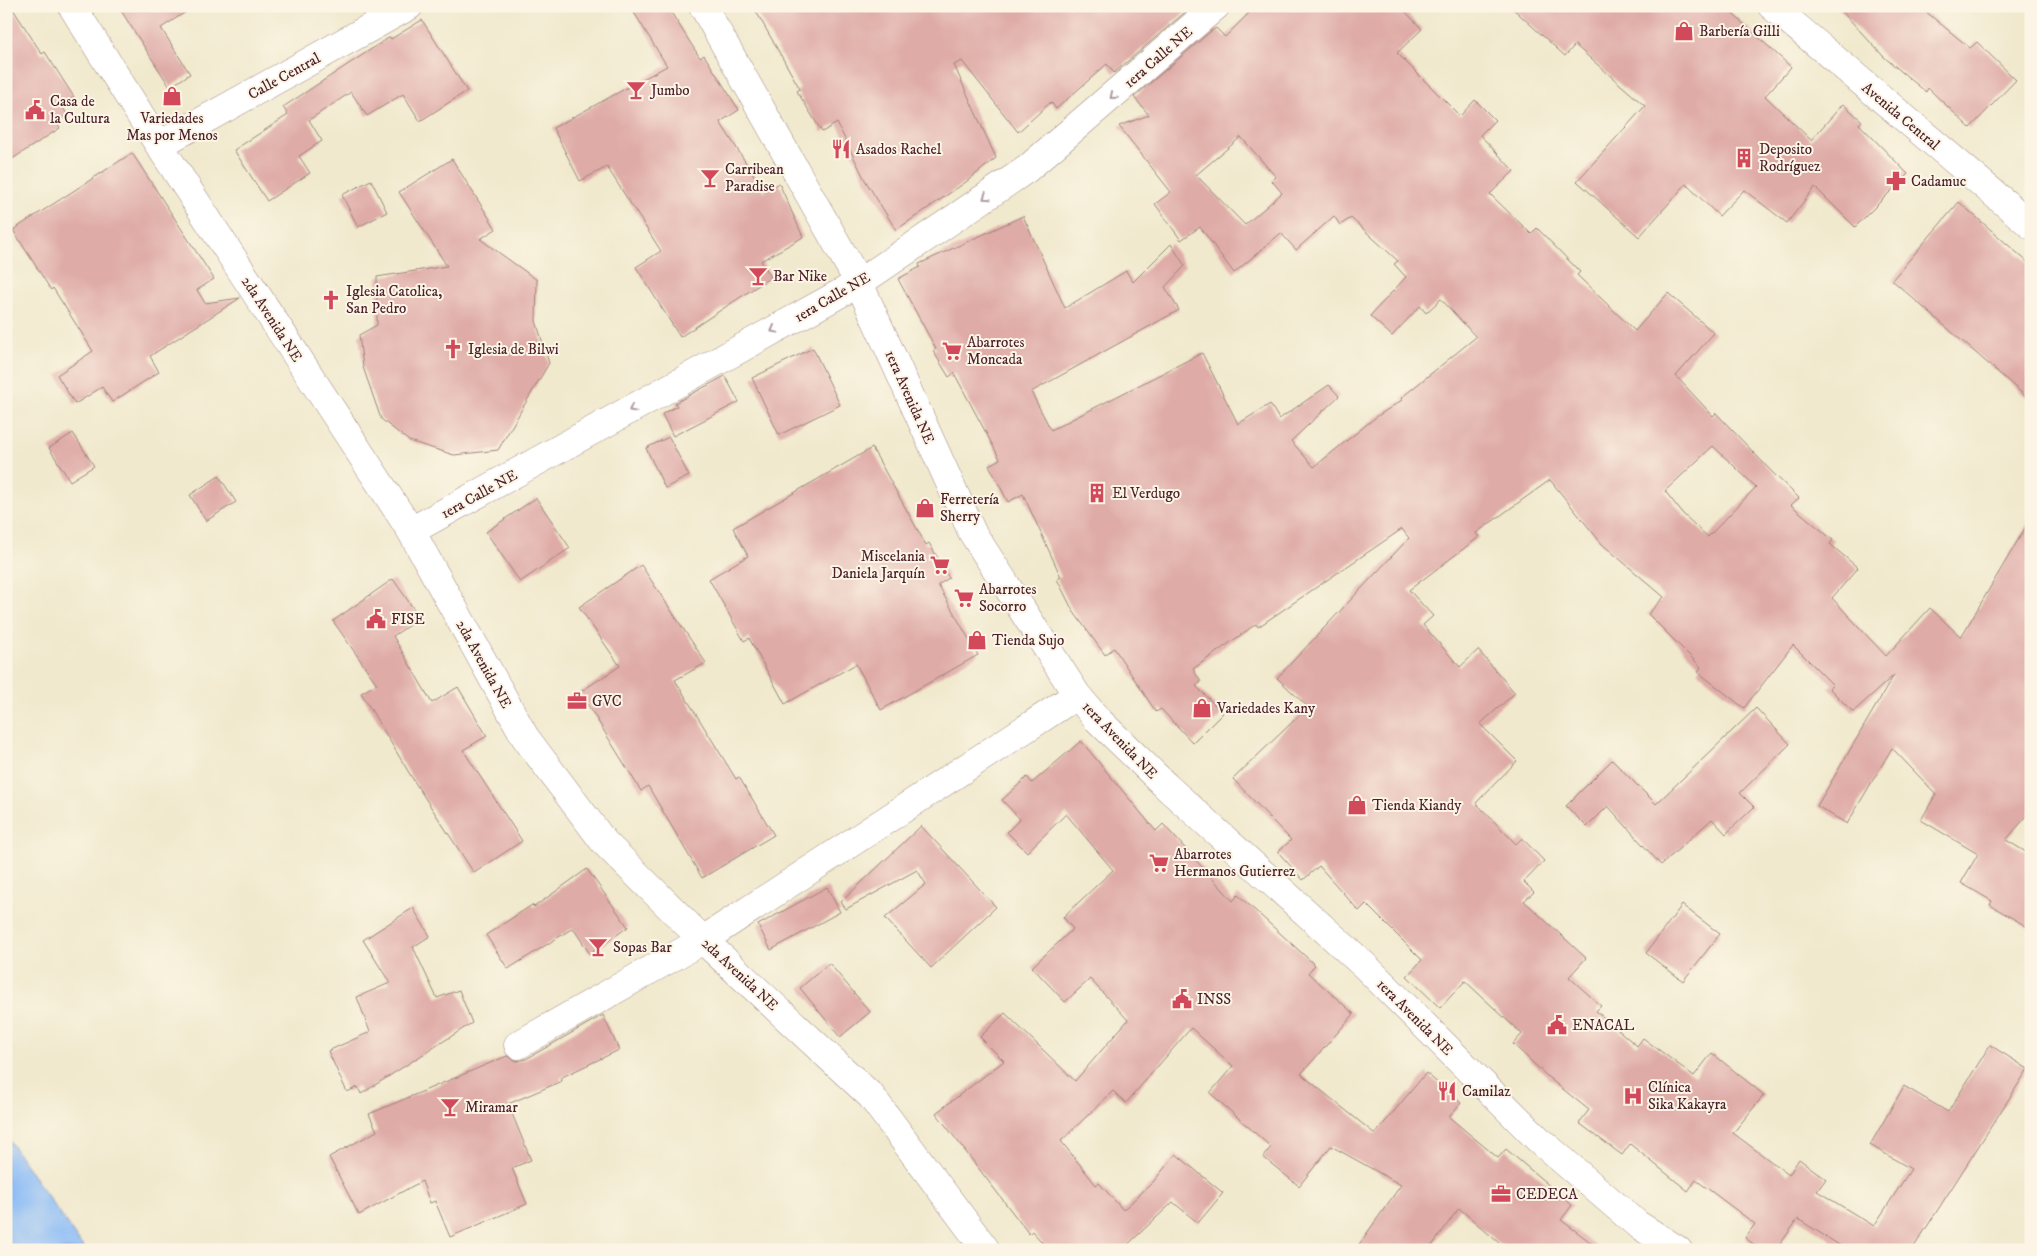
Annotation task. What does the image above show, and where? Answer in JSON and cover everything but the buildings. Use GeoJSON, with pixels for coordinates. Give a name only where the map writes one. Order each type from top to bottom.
{"type":"FeatureCollection","features":[{"type":"Feature","properties":{"kind":"street","name":"2da Avenida NE"},"geometry":{"type":"LineString","coordinates":[[72,6],[159,145],[411,532],[525,738],[604,842],[703,940],[871,1096],[986,1250]]}},
{"type":"Feature","properties":{"kind":"street","name":"Calle Central"},"geometry":{"type":"LineString","coordinates":[[159,145],[409,6]]}},
{"type":"Feature","properties":{"kind":"street","name":"1era Avenida NE"},"geometry":{"type":"LineString","coordinates":[[703,6],[859,283],[972,532],[1077,695],[1096,718],[1166,786],[1365,966],[1539,1140],[1637,1224],[1678,1250]]}},
{"type":"Feature","properties":{"kind":"street","name":"1era Calle NE"},"geometry":{"type":"LineString","coordinates":[[411,532],[859,283],[1027,169],[1187,33],[1216,6]]}},
{"type":"Feature","properties":{"kind":"street","name":"Avenida Central"},"geometry":{"type":"LineString","coordinates":[[1772,6],[2031,225]]}},
{"type":"Feature","properties":{"kind":"street"},"geometry":{"type":"LineString","coordinates":[[518,1045],[703,940],[1077,695]]}},
{"type":"Feature","properties":{"kind":"water"},"geometry":{"type":"Polygon","coordinates":[[[6,1136],[17,1152],[85,1250],[6,1250],[6,1136]]]}},
{"type":"Feature","properties":{"kind":"place","name":"Barbería Gilli"},"geometry":{"type":"Point","coordinates":[1684,31]}},
{"type":"Feature","properties":{"kind":"place","name":"Jumbo"},"geometry":{"type":"Point","coordinates":[636,90]}},
{"type":"Feature","properties":{"kind":"place","name":"Variedades Mas por Menos"},"geometry":{"type":"Point","coordinates":[172,96]}},
{"type":"Feature","properties":{"kind":"place","name":"Casa de la Cultura"},"geometry":{"type":"Point","coordinates":[35,110]}},
{"type":"Feature","properties":{"kind":"place","name":"Asados Rachel"},"geometry":{"type":"Point","coordinates":[841,149]}},
{"type":"Feature","properties":{"kind":"place","name":"Deposito Rodríguez"},"geometry":{"type":"Point","coordinates":[1744,158]}},
{"type":"Feature","properties":{"kind":"place","name":"Carribean Paradise"},"geometry":{"type":"Point","coordinates":[710,178]}},
{"type":"Feature","properties":{"kind":"place","name":"Cadamuc"},"geometry":{"type":"Point","coordinates":[1896,181]}},
{"type":"Feature","properties":{"kind":"place","name":"Bar Nike"},"geometry":{"type":"Point","coordinates":[758,276]}},
{"type":"Feature","properties":{"kind":"place","name":"Iglesia Catolica, San Pedro"},"geometry":{"type":"Point","coordinates":[331,300]}},
{"type":"Feature","properties":{"kind":"place","name":"Iglesia de Bilwi"},"geometry":{"type":"Point","coordinates":[453,349]}},
{"type":"Feature","properties":{"kind":"place","name":"Abarrotes Moncada"},"geometry":{"type":"Point","coordinates":[952,351]}},
{"type":"Feature","properties":{"kind":"place","name":"El Verdugo"},"geometry":{"type":"Point","coordinates":[1097,493]}},
{"type":"Feature","properties":{"kind":"place","name":"Ferretería Sherry"},"geometry":{"type":"Point","coordinates":[925,508]}},
{"type":"Feature","properties":{"kind":"place","name":"Miscelania Daniela Jarquín"},"geometry":{"type":"Point","coordinates":[940,565]}},
{"type":"Feature","properties":{"kind":"place","name":"Abarrotes Socorro"},"geometry":{"type":"Point","coordinates":[964,598]}},
{"type":"Feature","properties":{"kind":"place","name":"FISE"},"geometry":{"type":"Point","coordinates":[376,619]}},
{"type":"Feature","properties":{"kind":"place","name":"Tienda Sujo"},"geometry":{"type":"Point","coordinates":[977,640]}},
{"type":"Feature","properties":{"kind":"place","name":"GVC"},"geometry":{"type":"Point","coordinates":[577,701]}},
{"type":"Feature","properties":{"kind":"place","name":"Variedades Kany"},"geometry":{"type":"Point","coordinates":[1202,708]}},
{"type":"Feature","properties":{"kind":"place","name":"Tienda Kiandy"},"geometry":{"type":"Point","coordinates":[1357,805]}},
{"type":"Feature","properties":{"kind":"place","name":"Abarrotes Hermanos Gutierrez"},"geometry":{"type":"Point","coordinates":[1159,863]}},
{"type":"Feature","properties":{"kind":"place","name":"Sopas Bar"},"geometry":{"type":"Point","coordinates":[598,947]}},
{"type":"Feature","properties":{"kind":"place","name":"INSS"},"geometry":{"type":"Point","coordinates":[1182,999]}},
{"type":"Feature","properties":{"kind":"place","name":"ENACAL"},"geometry":{"type":"Point","coordinates":[1557,1025]}},
{"type":"Feature","properties":{"kind":"place","name":"Camilaz"},"geometry":{"type":"Point","coordinates":[1447,1091]}},
{"type":"Feature","properties":{"kind":"place","name":"Clínica Sika Kakayra"},"geometry":{"type":"Point","coordinates":[1633,1096]}},
{"type":"Feature","properties":{"kind":"place","name":"Miramar"},"geometry":{"type":"Point","coordinates":[450,1107]}},
{"type":"Feature","properties":{"kind":"place","name":"CEDECA"},"geometry":{"type":"Point","coordinates":[1501,1194]}}]}
